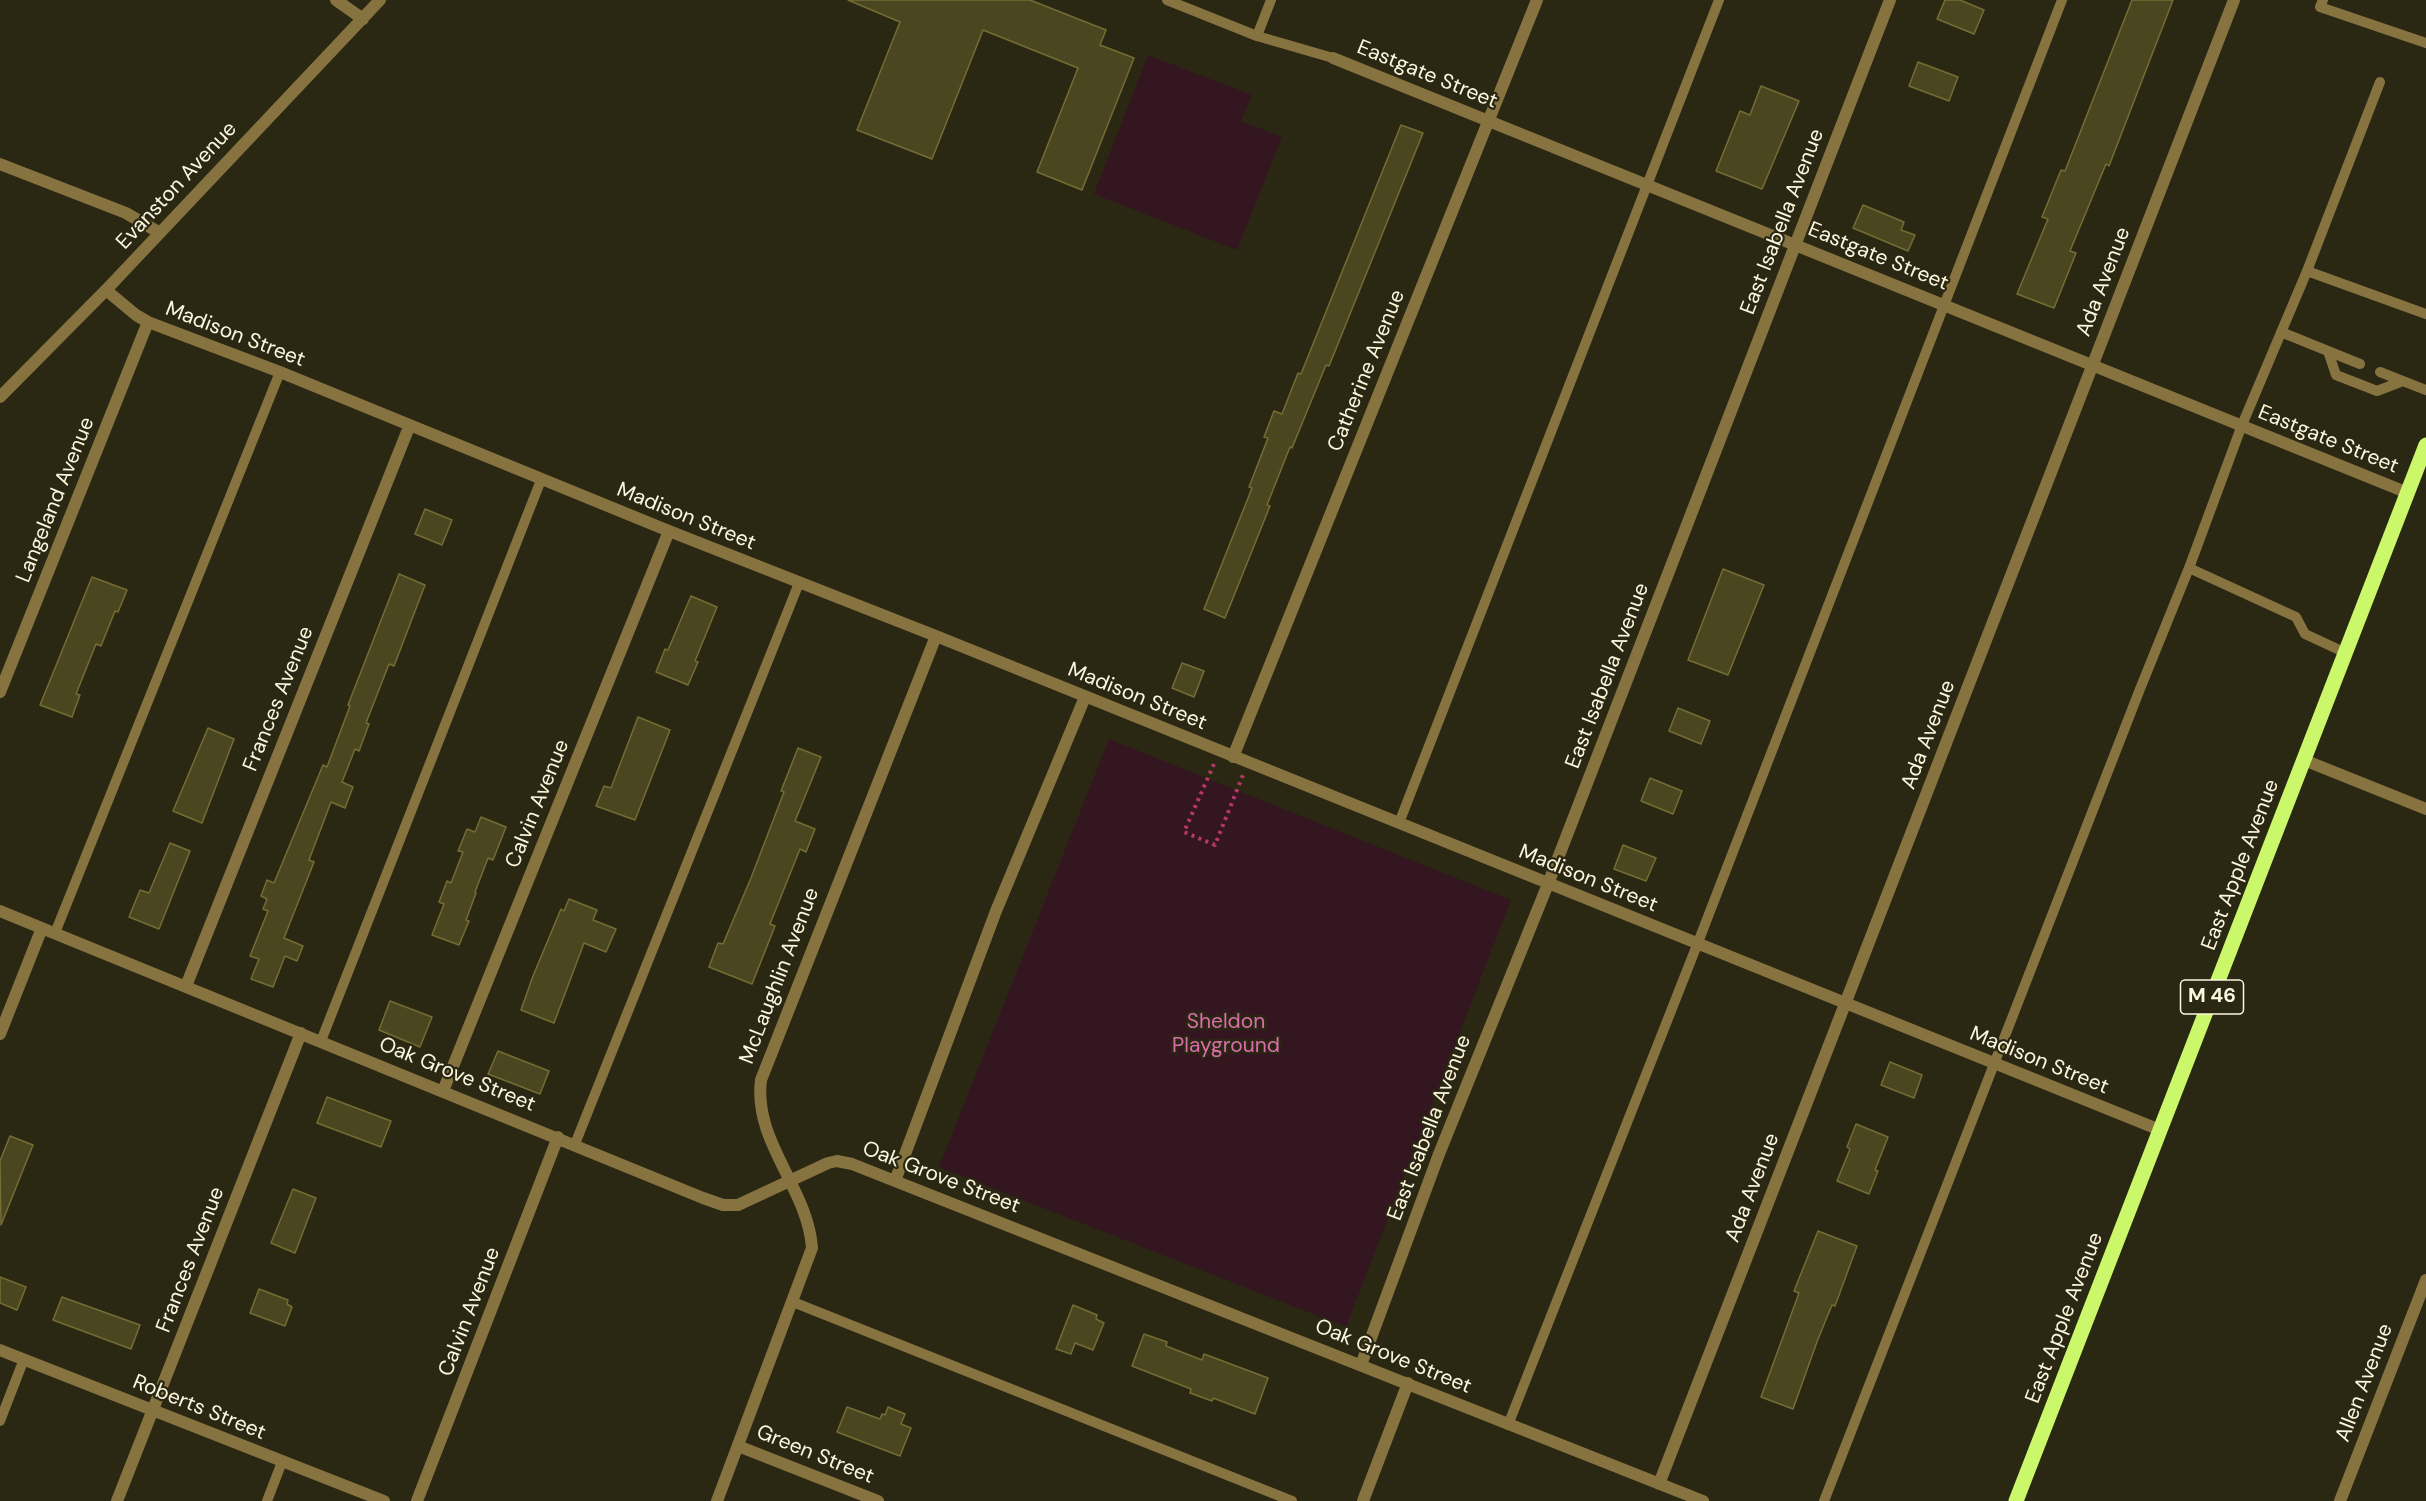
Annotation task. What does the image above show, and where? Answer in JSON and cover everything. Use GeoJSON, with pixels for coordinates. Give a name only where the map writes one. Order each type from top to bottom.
{"type":"FeatureCollection","features":[{"type":"Feature","properties":{"kind":"main road","name":"East Apple Avenue"},"geometry":{"type":"LineString","coordinates":[[2016,1501],[2426,445]]}},
{"type":"Feature","properties":{"kind":"street"},"geometry":{"type":"LineString","coordinates":[[336,0],[363,19]]}},
{"type":"Feature","properties":{"kind":"street","name":"Evanston Avenue"},"geometry":{"type":"LineString","coordinates":[[1,393],[106,290],[380,0]]}},
{"type":"Feature","properties":{"kind":"street","name":"Catherine Avenue"},"geometry":{"type":"LineString","coordinates":[[1233,757],[1537,0]]}},
{"type":"Feature","properties":{"kind":"street","name":"East Isabella Avenue"},"geometry":{"type":"LineString","coordinates":[[1361,1365],[1439,1154],[1548,884],[1890,0]]}},
{"type":"Feature","properties":{"kind":"street","name":"Ada Avenue"},"geometry":{"type":"LineString","coordinates":[[1659,1484],[2234,0]]}},
{"type":"Feature","properties":{"kind":"street","name":"Eastgate Street"},"geometry":{"type":"LineString","coordinates":[[1333,58],[2408,494]]}},
{"type":"Feature","properties":{"kind":"street"},"geometry":{"type":"LineString","coordinates":[[0,164],[126,213],[160,233]]}},
{"type":"Feature","properties":{"kind":"street","name":"Madison Street"},"geometry":{"type":"LineString","coordinates":[[106,290],[148,322],[280,372],[409,427],[936,636],[2160,1130]]}},
{"type":"Feature","properties":{"kind":"street","name":"Langeland Avenue"},"geometry":{"type":"LineString","coordinates":[[0,692],[148,322]]}},
{"type":"Feature","properties":{"kind":"street","name":"Frances Avenue"},"geometry":{"type":"LineString","coordinates":[[186,986],[409,427]]}},
{"type":"Feature","properties":{"kind":"street","name":"Calvin Avenue"},"geometry":{"type":"LineString","coordinates":[[443,1091],[669,531]]}},
{"type":"Feature","properties":{"kind":"street","name":"McLaughlin Avenue"},"geometry":{"type":"LineString","coordinates":[[717,1501],[812,1248],[808,1223],[760,1111],[761,1080],[936,636]]}},
{"type":"Feature","properties":{"kind":"street"},"geometry":{"type":"LineString","coordinates":[[895,1181],[996,911],[1085,697]]}},
{"type":"Feature","properties":{"kind":"street"},"geometry":{"type":"LineString","coordinates":[[2304,760],[2426,809]]}},
{"type":"Feature","properties":{"kind":"street","name":"Oak Grove Street"},"geometry":{"type":"LineString","coordinates":[[0,911],[723,1205],[738,1204],[828,1163],[837,1161],[852,1164],[1703,1501]]}},
{"type":"Feature","properties":{"kind":"street"},"geometry":{"type":"LineString","coordinates":[[0,1034],[42,928]]}},
{"type":"Feature","properties":{"kind":"street","name":"Frances Avenue"},"geometry":{"type":"LineString","coordinates":[[117,1501],[301,1033]]}},
{"type":"Feature","properties":{"kind":"street","name":"Calvin Avenue"},"geometry":{"type":"LineString","coordinates":[[417,1501],[558,1137]]}},
{"type":"Feature","properties":{"kind":"street","name":"Allen Avenue"},"geometry":{"type":"LineString","coordinates":[[2340,1501],[2426,1280]]}},
{"type":"Feature","properties":{"kind":"street","name":"Roberts Street"},"geometry":{"type":"LineString","coordinates":[[0,1350],[384,1501]]}},
{"type":"Feature","properties":{"kind":"street"},"geometry":{"type":"LineString","coordinates":[[1363,1501],[1408,1383]]}},
{"type":"Feature","properties":{"kind":"street","name":"Green Street"},"geometry":{"type":"LineString","coordinates":[[738,1446],[878,1501]]}},
{"type":"Feature","properties":{"kind":"lane"},"geometry":{"type":"LineString","coordinates":[[1167,0],[1257,36],[1333,58]]}},
{"type":"Feature","properties":{"kind":"lane"},"geometry":{"type":"LineString","coordinates":[[1257,36],[1271,0]]}},
{"type":"Feature","properties":{"kind":"lane"},"geometry":{"type":"LineString","coordinates":[[1399,824],[1719,0]]}},
{"type":"Feature","properties":{"kind":"lane"},"geometry":{"type":"LineString","coordinates":[[1508,1425],[1697,945],[2062,0]]}},
{"type":"Feature","properties":{"kind":"lane"},"geometry":{"type":"LineString","coordinates":[[2323,0],[2320,7],[2426,43]]}},
{"type":"Feature","properties":{"kind":"lane"},"geometry":{"type":"LineString","coordinates":[[1824,1501],[2189,568],[2242,425],[2307,271],[2380,82]]}},
{"type":"Feature","properties":{"kind":"lane"},"geometry":{"type":"LineString","coordinates":[[2307,271],[2426,314]]}},
{"type":"Feature","properties":{"kind":"lane"},"geometry":{"type":"LineString","coordinates":[[2281,333],[2360,364]]}},
{"type":"Feature","properties":{"kind":"lane"},"geometry":{"type":"LineString","coordinates":[[2328,351],[2336,375],[2377,392],[2403,381]]}},
{"type":"Feature","properties":{"kind":"lane"},"geometry":{"type":"LineString","coordinates":[[55,933],[280,372]]}},
{"type":"Feature","properties":{"kind":"lane"},"geometry":{"type":"LineString","coordinates":[[2380,372],[2426,390]]}},
{"type":"Feature","properties":{"kind":"lane"},"geometry":{"type":"LineString","coordinates":[[321,1041],[541,480]]}},
{"type":"Feature","properties":{"kind":"lane"},"geometry":{"type":"LineString","coordinates":[[2189,568],[2296,617],[2305,634],[2346,652]]}},
{"type":"Feature","properties":{"kind":"lane"},"geometry":{"type":"LineString","coordinates":[[575,1144],[799,583]]}},
{"type":"Feature","properties":{"kind":"lane"},"geometry":{"type":"LineString","coordinates":[[793,1302],[1292,1501]]}},
{"type":"Feature","properties":{"kind":"lane"},"geometry":{"type":"LineString","coordinates":[[0,1421],[24,1359]]}},
{"type":"Feature","properties":{"kind":"lane"},"geometry":{"type":"LineString","coordinates":[[267,1501],[282,1462]]}},
{"type":"Feature","properties":{"kind":"path"},"geometry":{"type":"LineString","coordinates":[[1214,764],[1184,832],[1215,845],[1248,763]]}},
{"type":"Feature","properties":{"kind":"green space"},"geometry":{"type":"Polygon","coordinates":[[[1148,55],[1252,95],[1241,121],[1282,137],[1237,250],[1094,194],[1148,55]]]}},
{"type":"Feature","properties":{"kind":"green space","name":"Sheldon Playground"},"geometry":{"type":"Polygon","coordinates":[[[1109,739],[1511,900],[1346,1327],[939,1167],[1109,739]]]}},
{"type":"Feature","properties":{"kind":"building"},"geometry":{"type":"Polygon","coordinates":[[[848,0],[1030,0],[1106,30],[1100,45],[1134,58],[1082,190],[1037,172],[1078,68],[983,30],[932,159],[857,130],[900,22],[848,0]]]}},
{"type":"Feature","properties":{"kind":"building"},"geometry":{"type":"Polygon","coordinates":[[[1945,0],[1960,0],[1984,10],[1974,34],[1937,19],[1945,0]]]}},
{"type":"Feature","properties":{"kind":"building"},"geometry":{"type":"Polygon","coordinates":[[[2132,0],[2173,0],[2109,166],[2106,164],[2070,251],[2076,253],[2054,308],[2017,294],[2048,219],[2042,217],[2061,170],[2065,171],[2132,0]]]}},
{"type":"Feature","properties":{"kind":"building"},"geometry":{"type":"Polygon","coordinates":[[[1918,62],[1958,77],[1949,101],[1909,86],[1918,62]]]}},
{"type":"Feature","properties":{"kind":"building"},"geometry":{"type":"Polygon","coordinates":[[[1761,86],[1799,101],[1762,189],[1716,171],[1740,111],[1750,115],[1761,86]]]}},
{"type":"Feature","properties":{"kind":"building"},"geometry":{"type":"Polygon","coordinates":[[[1401,125],[1423,133],[1329,366],[1326,365],[1292,448],[1290,447],[1267,505],[1270,506],[1225,618],[1204,609],[1252,488],[1249,487],[1268,438],[1264,437],[1274,411],[1282,414],[1298,373],[1301,374],[1401,125]]]}},
{"type":"Feature","properties":{"kind":"building"},"geometry":{"type":"Polygon","coordinates":[[[1863,205],[1904,222],[1901,230],[1915,235],[1908,251],[1853,228],[1863,205]]]}},
{"type":"Feature","properties":{"kind":"building"},"geometry":{"type":"Polygon","coordinates":[[[425,509],[452,520],[442,545],[415,534],[425,509]]]}},
{"type":"Feature","properties":{"kind":"building"},"geometry":{"type":"Polygon","coordinates":[[[1723,569],[1764,585],[1728,675],[1688,660],[1723,569]]]}},
{"type":"Feature","properties":{"kind":"building"},"geometry":{"type":"Polygon","coordinates":[[[399,574],[425,585],[394,666],[389,664],[366,723],[369,724],[359,751],[355,749],[342,782],[353,787],[345,808],[331,802],[309,860],[314,862],[284,938],[303,946],[297,961],[285,956],[273,987],[251,979],[259,959],[250,956],[268,911],[263,909],[267,899],[261,896],[267,880],[274,883],[323,765],[327,767],[350,706],[348,705],[399,574]]]}},
{"type":"Feature","properties":{"kind":"building"},"geometry":{"type":"Polygon","coordinates":[[[92,577],[127,590],[118,612],[115,611],[101,646],[96,644],[76,694],[80,695],[72,717],[40,705],[92,577]]]}},
{"type":"Feature","properties":{"kind":"building"},"geometry":{"type":"Polygon","coordinates":[[[691,596],[717,607],[695,661],[698,662],[688,685],[656,672],[691,596]]]}},
{"type":"Feature","properties":{"kind":"building"},"geometry":{"type":"Polygon","coordinates":[[[1182,663],[1204,671],[1194,697],[1172,688],[1182,663]]]}},
{"type":"Feature","properties":{"kind":"building"},"geometry":{"type":"Polygon","coordinates":[[[1678,708],[1710,721],[1701,744],[1669,731],[1678,708]]]}},
{"type":"Feature","properties":{"kind":"building"},"geometry":{"type":"Polygon","coordinates":[[[638,717],[670,730],[635,820],[596,806],[604,786],[611,788],[638,717]]]}},
{"type":"Feature","properties":{"kind":"building"},"geometry":{"type":"Polygon","coordinates":[[[208,728],[234,739],[202,823],[173,811],[208,728]]]}},
{"type":"Feature","properties":{"kind":"building"},"geometry":{"type":"Polygon","coordinates":[[[798,748],[821,757],[795,821],[815,829],[806,852],[800,849],[770,924],[775,926],[752,984],[709,967],[718,943],[723,944],[751,878],[798,748]]]}},
{"type":"Feature","properties":{"kind":"building"},"geometry":{"type":"Polygon","coordinates":[[[1650,778],[1682,791],[1673,814],[1641,801],[1650,778]]]}},
{"type":"Feature","properties":{"kind":"building"},"geometry":{"type":"Polygon","coordinates":[[[481,817],[506,827],[493,860],[488,858],[466,920],[469,921],[459,945],[432,935],[444,904],[439,902],[447,881],[451,883],[463,852],[458,851],[467,829],[475,832],[481,817]]]}},
{"type":"Feature","properties":{"kind":"building"},"geometry":{"type":"Polygon","coordinates":[[[170,843],[190,851],[159,929],[129,917],[140,890],[149,893],[170,843]]]}},
{"type":"Feature","properties":{"kind":"building"},"geometry":{"type":"Polygon","coordinates":[[[1623,845],[1656,858],[1646,881],[1614,869],[1623,845]]]}},
{"type":"Feature","properties":{"kind":"building"},"geometry":{"type":"Polygon","coordinates":[[[569,899],[597,910],[593,920],[616,929],[606,952],[584,943],[554,1023],[521,1010],[561,909],[564,911],[569,899]]]}},
{"type":"Feature","properties":{"kind":"building"},"geometry":{"type":"Polygon","coordinates":[[[390,1001],[432,1017],[420,1047],[379,1030],[390,1001]]]}},
{"type":"Feature","properties":{"kind":"building"},"geometry":{"type":"Polygon","coordinates":[[[498,1051],[549,1071],[540,1094],[488,1074],[498,1051]]]}},
{"type":"Feature","properties":{"kind":"building"},"geometry":{"type":"Polygon","coordinates":[[[1890,1062],[1922,1075],[1914,1098],[1881,1085],[1890,1062]]]}},
{"type":"Feature","properties":{"kind":"building"},"geometry":{"type":"Polygon","coordinates":[[[327,1097],[391,1121],[381,1147],[317,1123],[327,1097]]]}},
{"type":"Feature","properties":{"kind":"building"},"geometry":{"type":"Polygon","coordinates":[[[1856,1124],[1888,1137],[1875,1170],[1878,1171],[1869,1194],[1837,1181],[1850,1149],[1847,1147],[1856,1124]]]}},
{"type":"Feature","properties":{"kind":"building"},"geometry":{"type":"Polygon","coordinates":[[[10,1136],[33,1145],[1,1225],[0,1161],[10,1136]]]}},
{"type":"Feature","properties":{"kind":"building"},"geometry":{"type":"Polygon","coordinates":[[[293,1189],[316,1198],[295,1253],[271,1243],[293,1189]]]}},
{"type":"Feature","properties":{"kind":"building"},"geometry":{"type":"Polygon","coordinates":[[[1818,1231],[1857,1246],[1835,1306],[1832,1305],[1818,1339],[1793,1409],[1761,1397],[1799,1293],[1794,1291],[1818,1231]]]}},
{"type":"Feature","properties":{"kind":"building"},"geometry":{"type":"Polygon","coordinates":[[[0,1277],[26,1287],[17,1310],[0,1303],[0,1277]]]}},
{"type":"Feature","properties":{"kind":"building"},"geometry":{"type":"Polygon","coordinates":[[[259,1289],[288,1300],[287,1304],[292,1307],[285,1326],[250,1313],[259,1289]]]}},
{"type":"Feature","properties":{"kind":"building"},"geometry":{"type":"Polygon","coordinates":[[[62,1297],[140,1325],[131,1349],[53,1320],[62,1297]]]}},
{"type":"Feature","properties":{"kind":"building"},"geometry":{"type":"Polygon","coordinates":[[[1073,1305],[1097,1315],[1096,1319],[1104,1323],[1093,1350],[1075,1343],[1071,1354],[1056,1349],[1073,1305]]]}},
{"type":"Feature","properties":{"kind":"building"},"geometry":{"type":"Polygon","coordinates":[[[1144,1334],[1167,1342],[1166,1346],[1202,1360],[1204,1354],[1268,1378],[1255,1414],[1213,1398],[1212,1401],[1190,1393],[1191,1389],[1132,1366],[1144,1334]]]}},
{"type":"Feature","properties":{"kind":"building"},"geometry":{"type":"Polygon","coordinates":[[[847,1407],[880,1419],[882,1414],[885,1415],[888,1407],[905,1414],[901,1424],[911,1428],[900,1456],[837,1432],[847,1407]]]}}]}
